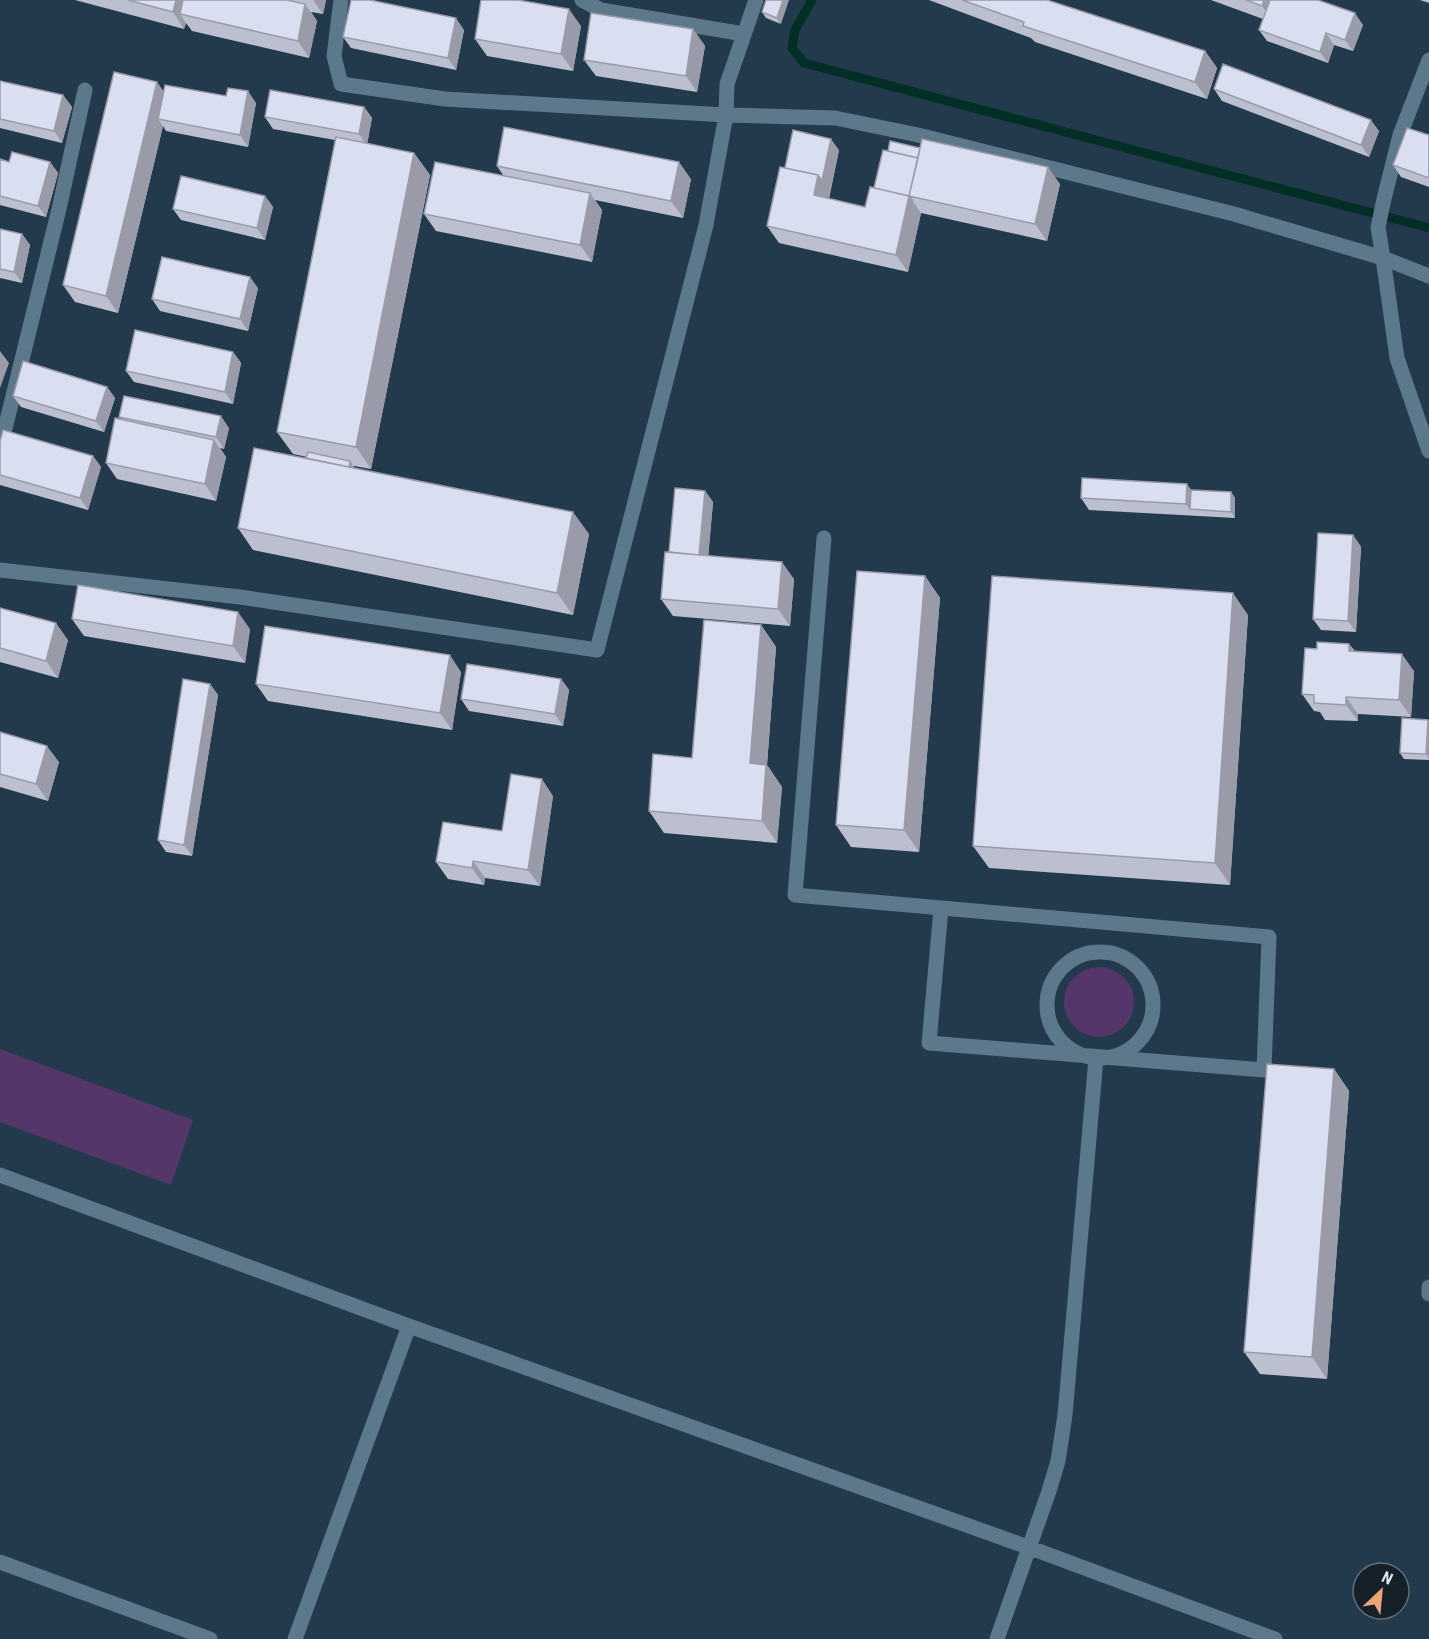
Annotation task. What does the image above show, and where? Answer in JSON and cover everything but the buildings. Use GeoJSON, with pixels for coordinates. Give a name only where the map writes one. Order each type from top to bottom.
{"type":"FeatureCollection","features":[{"type":"Feature","properties":{"kind":"street"},"geometry":{"type":"LineString","coordinates":[[341,0],[334,56],[341,84],[445,99],[726,115],[835,118],[918,135],[1234,214],[1383,258],[1429,276]]}},
{"type":"Feature","properties":{"kind":"street"},"geometry":{"type":"LineString","coordinates":[[582,0],[601,10],[744,34]]}},
{"type":"Feature","properties":{"kind":"street"},"geometry":{"type":"LineString","coordinates":[[0,570],[240,597],[597,650],[706,225],[726,115],[727,84],[756,0]]}},
{"type":"Feature","properties":{"kind":"street"},"geometry":{"type":"LineString","coordinates":[[1429,60],[1400,135],[1378,227],[1397,358],[1429,451]]}},
{"type":"Feature","properties":{"kind":"street"},"geometry":{"type":"LineString","coordinates":[[0,449],[59,209],[85,90]]}},
{"type":"Feature","properties":{"kind":"street"},"geometry":{"type":"LineString","coordinates":[[824,538],[795,895],[1269,937],[1264,1070],[928,1043],[941,909]]}},
{"type":"Feature","properties":{"kind":"street"},"geometry":{"type":"LineString","coordinates":[[1101,951],[1102,923]]}},
{"type":"Feature","properties":{"kind":"street"},"geometry":{"type":"LineString","coordinates":[[1101,951],[1124,957],[1143,972],[1153,994],[1153,1003],[1152,1019],[1140,1040],[1120,1054],[1096,1058],[1074,1051],[1056,1036],[1047,1014],[1048,991],[1059,970],[1077,956],[1101,951]]}},
{"type":"Feature","properties":{"kind":"street"},"geometry":{"type":"LineString","coordinates":[[997,1639],[1052,1481],[1065,1415],[1096,1058]]}},
{"type":"Feature","properties":{"kind":"street"},"geometry":{"type":"LineString","coordinates":[[0,1174],[409,1326],[1028,1547],[1275,1639]]}},
{"type":"Feature","properties":{"kind":"street"},"geometry":{"type":"LineString","coordinates":[[1429,1287],[1429,1294]]}},
{"type":"Feature","properties":{"kind":"street"},"geometry":{"type":"LineString","coordinates":[[295,1639],[409,1326]]}},
{"type":"Feature","properties":{"kind":"street"},"geometry":{"type":"LineString","coordinates":[[0,1562],[210,1639]]}},
{"type":"Feature","properties":{"kind":"shaded area"},"geometry":{"type":"Polygon","coordinates":[[[1099,967],[1112,970],[1124,977],[1131,989],[1134,1002],[1131,1015],[1124,1027],[1112,1034],[1099,1037],[1086,1034],[1074,1027],[1067,1015],[1064,1002],[1067,989],[1074,977],[1086,970],[1099,967]]]}},
{"type":"Feature","properties":{"kind":"shaded area"},"geometry":{"type":"Polygon","coordinates":[[[0,1049],[193,1120],[171,1185],[0,1122],[0,1049]]]}},
{"type":"Feature","properties":{"kind":"waterway"},"geometry":{"type":"LineString","coordinates":[[812,0],[795,30],[792,48],[804,63],[1429,228]]}}]}
